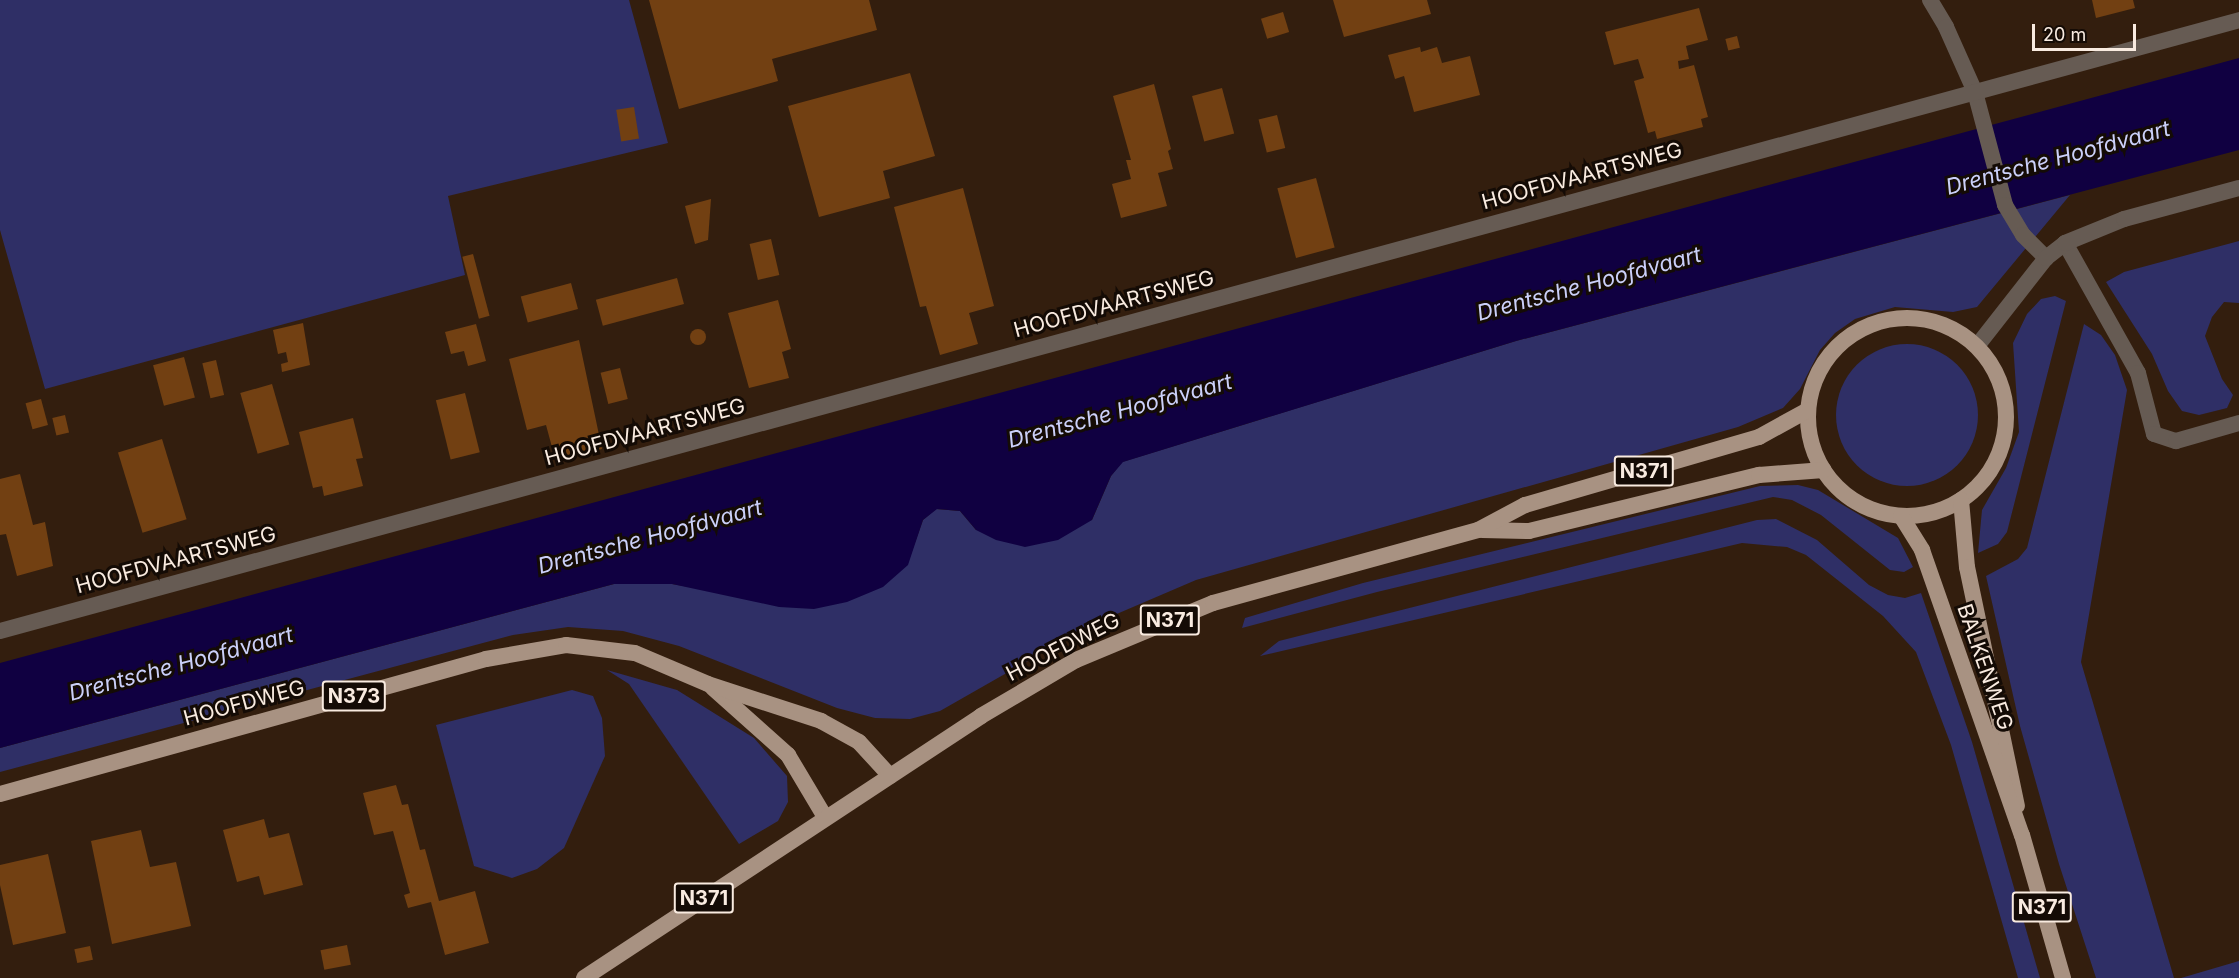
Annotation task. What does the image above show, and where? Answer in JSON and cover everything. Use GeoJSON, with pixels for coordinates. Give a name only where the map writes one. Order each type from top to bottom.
{"type":"FeatureCollection","features":[{"type":"Feature","properties":{"kind":"main road"},"geometry":{"type":"LineString","coordinates":[[1920,318],[1951,328],[1977,346],[1995,369],[2005,397],[2007,427],[1999,455],[1983,481],[1961,500],[1932,513],[1901,516],[1871,509],[1844,494],[1824,470],[1811,442],[1808,410],[1816,379],[1833,351],[1857,331],[1878,323],[1920,318]]}},
{"type":"Feature","properties":{"kind":"main road","name":"HOOFDWEG"},"geometry":{"type":"LineString","coordinates":[[584,978],[825,817],[1076,660],[1160,623],[1302,576],[1478,530],[1525,505],[1758,437],[1808,410]]}},
{"type":"Feature","properties":{"kind":"main road","name":"HOOFDWEG"},"geometry":{"type":"LineString","coordinates":[[1478,530],[1529,531],[1759,475],[1824,470]]}},
{"type":"Feature","properties":{"kind":"main road","name":"BALKENWEG"},"geometry":{"type":"LineString","coordinates":[[1961,500],[1967,567],[2010,759],[2022,835]]}},
{"type":"Feature","properties":{"kind":"main road","name":"BALKENWEG"},"geometry":{"type":"LineString","coordinates":[[1901,516],[1923,550],[1994,764],[2022,835],[2063,978]]}},
{"type":"Feature","properties":{"kind":"main road","name":"HOOFDWEG"},"geometry":{"type":"LineString","coordinates":[[0,794],[486,659],[566,645],[634,653],[708,684],[821,721],[859,742],[890,776]]}},
{"type":"Feature","properties":{"kind":"main road","name":"HOOFDWEG"},"geometry":{"type":"LineString","coordinates":[[708,684],[789,755],[825,817]]}},
{"type":"Feature","properties":{"kind":"street"},"geometry":{"type":"LineString","coordinates":[[1930,0],[1946,27],[1975,92],[2006,205],[2023,235],[2046,258]]}},
{"type":"Feature","properties":{"kind":"street","name":"HOOFDVAARTSWEG"},"geometry":{"type":"LineString","coordinates":[[0,631],[2239,20]]}},
{"type":"Feature","properties":{"kind":"street"},"geometry":{"type":"LineString","coordinates":[[1977,346],[2046,258],[2065,243],[2113,222],[2239,188]]}},
{"type":"Feature","properties":{"kind":"street"},"geometry":{"type":"LineString","coordinates":[[2065,243],[2138,373],[2154,434],[2176,441],[2239,423]]}},
{"type":"Feature","properties":{"kind":"shaded area"},"geometry":{"type":"Polygon","coordinates":[[[0,0],[629,0],[668,143],[448,196],[465,275],[45,389],[0,230],[0,0]]]}},
{"type":"Feature","properties":{"kind":"shaded area"},"geometry":{"type":"Polygon","coordinates":[[[2070,195],[1977,307],[1953,312],[1895,307],[1855,319],[1835,333],[1820,350],[1800,389],[1783,408],[1738,427],[1196,580],[1091,625],[940,711],[910,719],[875,718],[837,708],[679,646],[623,631],[568,627],[513,635],[0,772],[0,748],[614,584],[672,584],[724,593],[907,565],[923,520],[936,509],[960,511],[976,530],[1092,520],[1111,476],[1122,462],[1516,341],[2070,195]]]}},
{"type":"Feature","properties":{"kind":"shaded area"},"geometry":{"type":"Polygon","coordinates":[[[2239,241],[2239,303],[2224,302],[2212,317],[2205,336],[2222,379],[2233,395],[2227,408],[2199,415],[2182,411],[2168,391],[2152,354],[2106,282],[2124,272],[2239,241]]]}},
{"type":"Feature","properties":{"kind":"shaded area"},"geometry":{"type":"Polygon","coordinates":[[[2055,296],[2066,301],[2007,532],[1998,544],[1978,553],[1982,510],[2006,468],[2019,432],[2013,343],[2027,314],[2041,299],[2055,296]]]}},
{"type":"Feature","properties":{"kind":"shaded area"},"geometry":{"type":"Polygon","coordinates":[[[2084,324],[2101,335],[2115,355],[2127,390],[2081,662],[2174,978],[2096,978],[2059,864],[2020,726],[1986,576],[2018,559],[2027,548],[2084,324]]]}},
{"type":"Feature","properties":{"kind":"shaded area"},"geometry":{"type":"Polygon","coordinates":[[[1907,344],[1934,349],[1957,365],[1973,388],[1978,415],[1973,442],[1957,465],[1934,481],[1907,486],[1880,481],[1857,465],[1841,442],[1836,415],[1841,388],[1857,365],[1880,349],[1907,344]]]}},
{"type":"Feature","properties":{"kind":"shaded area"},"geometry":{"type":"Polygon","coordinates":[[[1798,485],[1818,490],[1898,538],[1913,567],[1904,572],[1890,570],[1821,515],[1792,500],[1773,497],[1377,592],[1242,628],[1245,618],[1363,583],[1760,486],[1798,485]]]}},
{"type":"Feature","properties":{"kind":"shaded area"},"geometry":{"type":"Polygon","coordinates":[[[1776,519],[1817,540],[1869,585],[1888,595],[1905,598],[1921,593],[1972,742],[2040,978],[2018,978],[1951,745],[1916,652],[1883,616],[1806,555],[1787,547],[1742,543],[1260,656],[1279,641],[1757,520],[1776,519]]]}},
{"type":"Feature","properties":{"kind":"shaded area"},"geometry":{"type":"Polygon","coordinates":[[[607,670],[677,690],[754,738],[787,776],[788,802],[778,821],[739,844],[629,684],[607,670]]]}},
{"type":"Feature","properties":{"kind":"shaded area"},"geometry":{"type":"Polygon","coordinates":[[[572,690],[593,696],[602,718],[605,756],[564,848],[537,869],[512,878],[474,866],[436,725],[572,690]]]}},
{"type":"Feature","properties":{"kind":"shaded area"},"geometry":{"type":"Polygon","coordinates":[[[2239,961],[2239,978],[2181,978],[2239,961]]]}},
{"type":"Feature","properties":{"kind":"water","name":"Drentsche Hoofdvaart"},"geometry":{"type":"Polygon","coordinates":[[[2239,58],[2239,150],[1516,341],[1123,462],[1111,476],[1092,520],[1058,540],[1025,547],[996,540],[976,530],[960,511],[937,509],[923,520],[908,565],[883,587],[847,602],[814,609],[779,607],[672,584],[614,584],[0,748],[0,663],[2239,58]]]}},
{"type":"Feature","properties":{"kind":"building"},"geometry":{"type":"Polygon","coordinates":[[[649,0],[869,0],[877,30],[772,59],[778,81],[679,109],[649,0]]]}},
{"type":"Feature","properties":{"kind":"building"},"geometry":{"type":"Polygon","coordinates":[[[1333,0],[1427,0],[1431,14],[1344,37],[1333,0]]]}},
{"type":"Feature","properties":{"kind":"building"},"geometry":{"type":"Polygon","coordinates":[[[2092,0],[2133,0],[2135,8],[2096,18],[2092,0]]]}},
{"type":"Feature","properties":{"kind":"building"},"geometry":{"type":"Polygon","coordinates":[[[1699,8],[1708,40],[1686,46],[1689,59],[1678,61],[1679,69],[1694,65],[1708,117],[1701,119],[1703,127],[1657,139],[1655,131],[1648,133],[1634,81],[1644,78],[1638,59],[1614,65],[1605,32],[1699,8]]]}},
{"type":"Feature","properties":{"kind":"building"},"geometry":{"type":"Polygon","coordinates":[[[1283,12],[1289,32],[1267,39],[1261,19],[1283,12]]]}},
{"type":"Feature","properties":{"kind":"building"},"geometry":{"type":"Polygon","coordinates":[[[1737,36],[1740,48],[1728,51],[1725,39],[1737,36]]]}},
{"type":"Feature","properties":{"kind":"building"},"geometry":{"type":"Polygon","coordinates":[[[1420,47],[1421,52],[1437,47],[1442,63],[1470,56],[1480,95],[1414,112],[1404,76],[1395,79],[1388,55],[1420,47]]]}},
{"type":"Feature","properties":{"kind":"building"},"geometry":{"type":"Polygon","coordinates":[[[910,73],[935,156],[883,171],[890,198],[819,217],[788,106],[910,73]]]}},
{"type":"Feature","properties":{"kind":"building"},"geometry":{"type":"Polygon","coordinates":[[[1154,84],[1171,149],[1168,151],[1173,169],[1158,173],[1167,206],[1121,218],[1112,184],[1131,179],[1126,160],[1131,160],[1113,96],[1154,84]]]}},
{"type":"Feature","properties":{"kind":"building"},"geometry":{"type":"Polygon","coordinates":[[[1222,88],[1234,133],[1204,141],[1192,96],[1222,88]]]}},
{"type":"Feature","properties":{"kind":"building"},"geometry":{"type":"Polygon","coordinates":[[[634,107],[639,139],[621,141],[616,110],[634,107]]]}},
{"type":"Feature","properties":{"kind":"building"},"geometry":{"type":"Polygon","coordinates":[[[1277,115],[1285,148],[1267,153],[1259,120],[1277,115]]]}},
{"type":"Feature","properties":{"kind":"building"},"geometry":{"type":"Polygon","coordinates":[[[1316,178],[1335,248],[1296,258],[1277,188],[1316,178]]]}},
{"type":"Feature","properties":{"kind":"building"},"geometry":{"type":"Polygon","coordinates":[[[963,188],[994,306],[969,313],[978,344],[940,355],[926,306],[920,307],[894,207],[963,188]]]}},
{"type":"Feature","properties":{"kind":"building"},"geometry":{"type":"Polygon","coordinates":[[[711,199],[708,240],[695,244],[685,206],[711,199]]]}},
{"type":"Feature","properties":{"kind":"building"},"geometry":{"type":"Polygon","coordinates":[[[771,239],[779,275],[758,280],[750,244],[771,239]]]}},
{"type":"Feature","properties":{"kind":"building"},"geometry":{"type":"Polygon","coordinates":[[[473,254],[490,316],[479,319],[462,257],[473,254]]]}},
{"type":"Feature","properties":{"kind":"building"},"geometry":{"type":"Polygon","coordinates":[[[677,278],[684,304],[603,326],[596,300],[677,278]]]}},
{"type":"Feature","properties":{"kind":"building"},"geometry":{"type":"Polygon","coordinates":[[[571,283],[578,309],[528,323],[521,296],[571,283]]]}},
{"type":"Feature","properties":{"kind":"building"},"geometry":{"type":"Polygon","coordinates":[[[778,300],[791,349],[782,352],[789,378],[749,388],[728,313],[778,300]]]}},
{"type":"Feature","properties":{"kind":"building"},"geometry":{"type":"Polygon","coordinates":[[[303,323],[310,365],[282,372],[281,364],[288,362],[286,352],[278,354],[273,330],[303,323]]]}},
{"type":"Feature","properties":{"kind":"building"},"geometry":{"type":"Polygon","coordinates":[[[476,324],[486,361],[468,366],[464,351],[451,354],[445,332],[476,324]]]}},
{"type":"Feature","properties":{"kind":"building"},"geometry":{"type":"Polygon","coordinates":[[[698,329],[704,331],[706,337],[704,343],[698,345],[692,343],[690,337],[692,331],[698,329]]]}},
{"type":"Feature","properties":{"kind":"building"},"geometry":{"type":"Polygon","coordinates":[[[579,340],[602,449],[556,462],[546,425],[527,430],[509,359],[579,340]]]}},
{"type":"Feature","properties":{"kind":"building"},"geometry":{"type":"Polygon","coordinates":[[[184,357],[195,398],[164,406],[153,365],[184,357]]]}},
{"type":"Feature","properties":{"kind":"building"},"geometry":{"type":"Polygon","coordinates":[[[216,360],[224,395],[210,398],[202,363],[216,360]]]}},
{"type":"Feature","properties":{"kind":"building"},"geometry":{"type":"Polygon","coordinates":[[[620,368],[628,399],[608,404],[601,373],[620,368]]]}},
{"type":"Feature","properties":{"kind":"building"},"geometry":{"type":"Polygon","coordinates":[[[272,384],[289,445],[258,454],[240,393],[272,384]]]}},
{"type":"Feature","properties":{"kind":"building"},"geometry":{"type":"Polygon","coordinates":[[[465,393],[480,452],[451,459],[436,400],[465,393]]]}},
{"type":"Feature","properties":{"kind":"building"},"geometry":{"type":"Polygon","coordinates":[[[41,399],[48,425],[33,429],[26,403],[41,399]]]}},
{"type":"Feature","properties":{"kind":"building"},"geometry":{"type":"Polygon","coordinates":[[[65,415],[69,433],[56,435],[52,418],[65,415]]]}},
{"type":"Feature","properties":{"kind":"building"},"geometry":{"type":"Polygon","coordinates":[[[353,418],[363,458],[356,459],[363,486],[324,496],[322,486],[313,488],[299,432],[353,418]]]}},
{"type":"Feature","properties":{"kind":"building"},"geometry":{"type":"Polygon","coordinates":[[[162,439],[187,519],[143,533],[118,452],[162,439]]]}},
{"type":"Feature","properties":{"kind":"building"},"geometry":{"type":"Polygon","coordinates":[[[20,474],[33,525],[45,522],[53,566],[17,576],[6,534],[0,535],[0,479],[20,474]]]}},
{"type":"Feature","properties":{"kind":"building"},"geometry":{"type":"Polygon","coordinates":[[[396,785],[402,805],[408,804],[420,850],[425,849],[439,901],[475,891],[489,943],[445,955],[431,902],[408,908],[404,895],[410,893],[393,831],[374,835],[363,793],[396,785]]]}},
{"type":"Feature","properties":{"kind":"building"},"geometry":{"type":"Polygon","coordinates":[[[264,819],[269,838],[289,833],[303,885],[264,895],[259,876],[237,882],[223,830],[264,819]]]}},
{"type":"Feature","properties":{"kind":"building"},"geometry":{"type":"Polygon","coordinates":[[[141,830],[150,867],[176,862],[191,926],[112,944],[91,841],[141,830]]]}},
{"type":"Feature","properties":{"kind":"building"},"geometry":{"type":"Polygon","coordinates":[[[48,854],[66,933],[13,945],[0,885],[0,865],[48,854]]]}},
{"type":"Feature","properties":{"kind":"building"},"geometry":{"type":"Polygon","coordinates":[[[347,945],[351,965],[324,970],[320,950],[347,945]]]}},
{"type":"Feature","properties":{"kind":"building"},"geometry":{"type":"Polygon","coordinates":[[[90,946],[93,960],[77,963],[74,949],[90,946]]]}}]}
